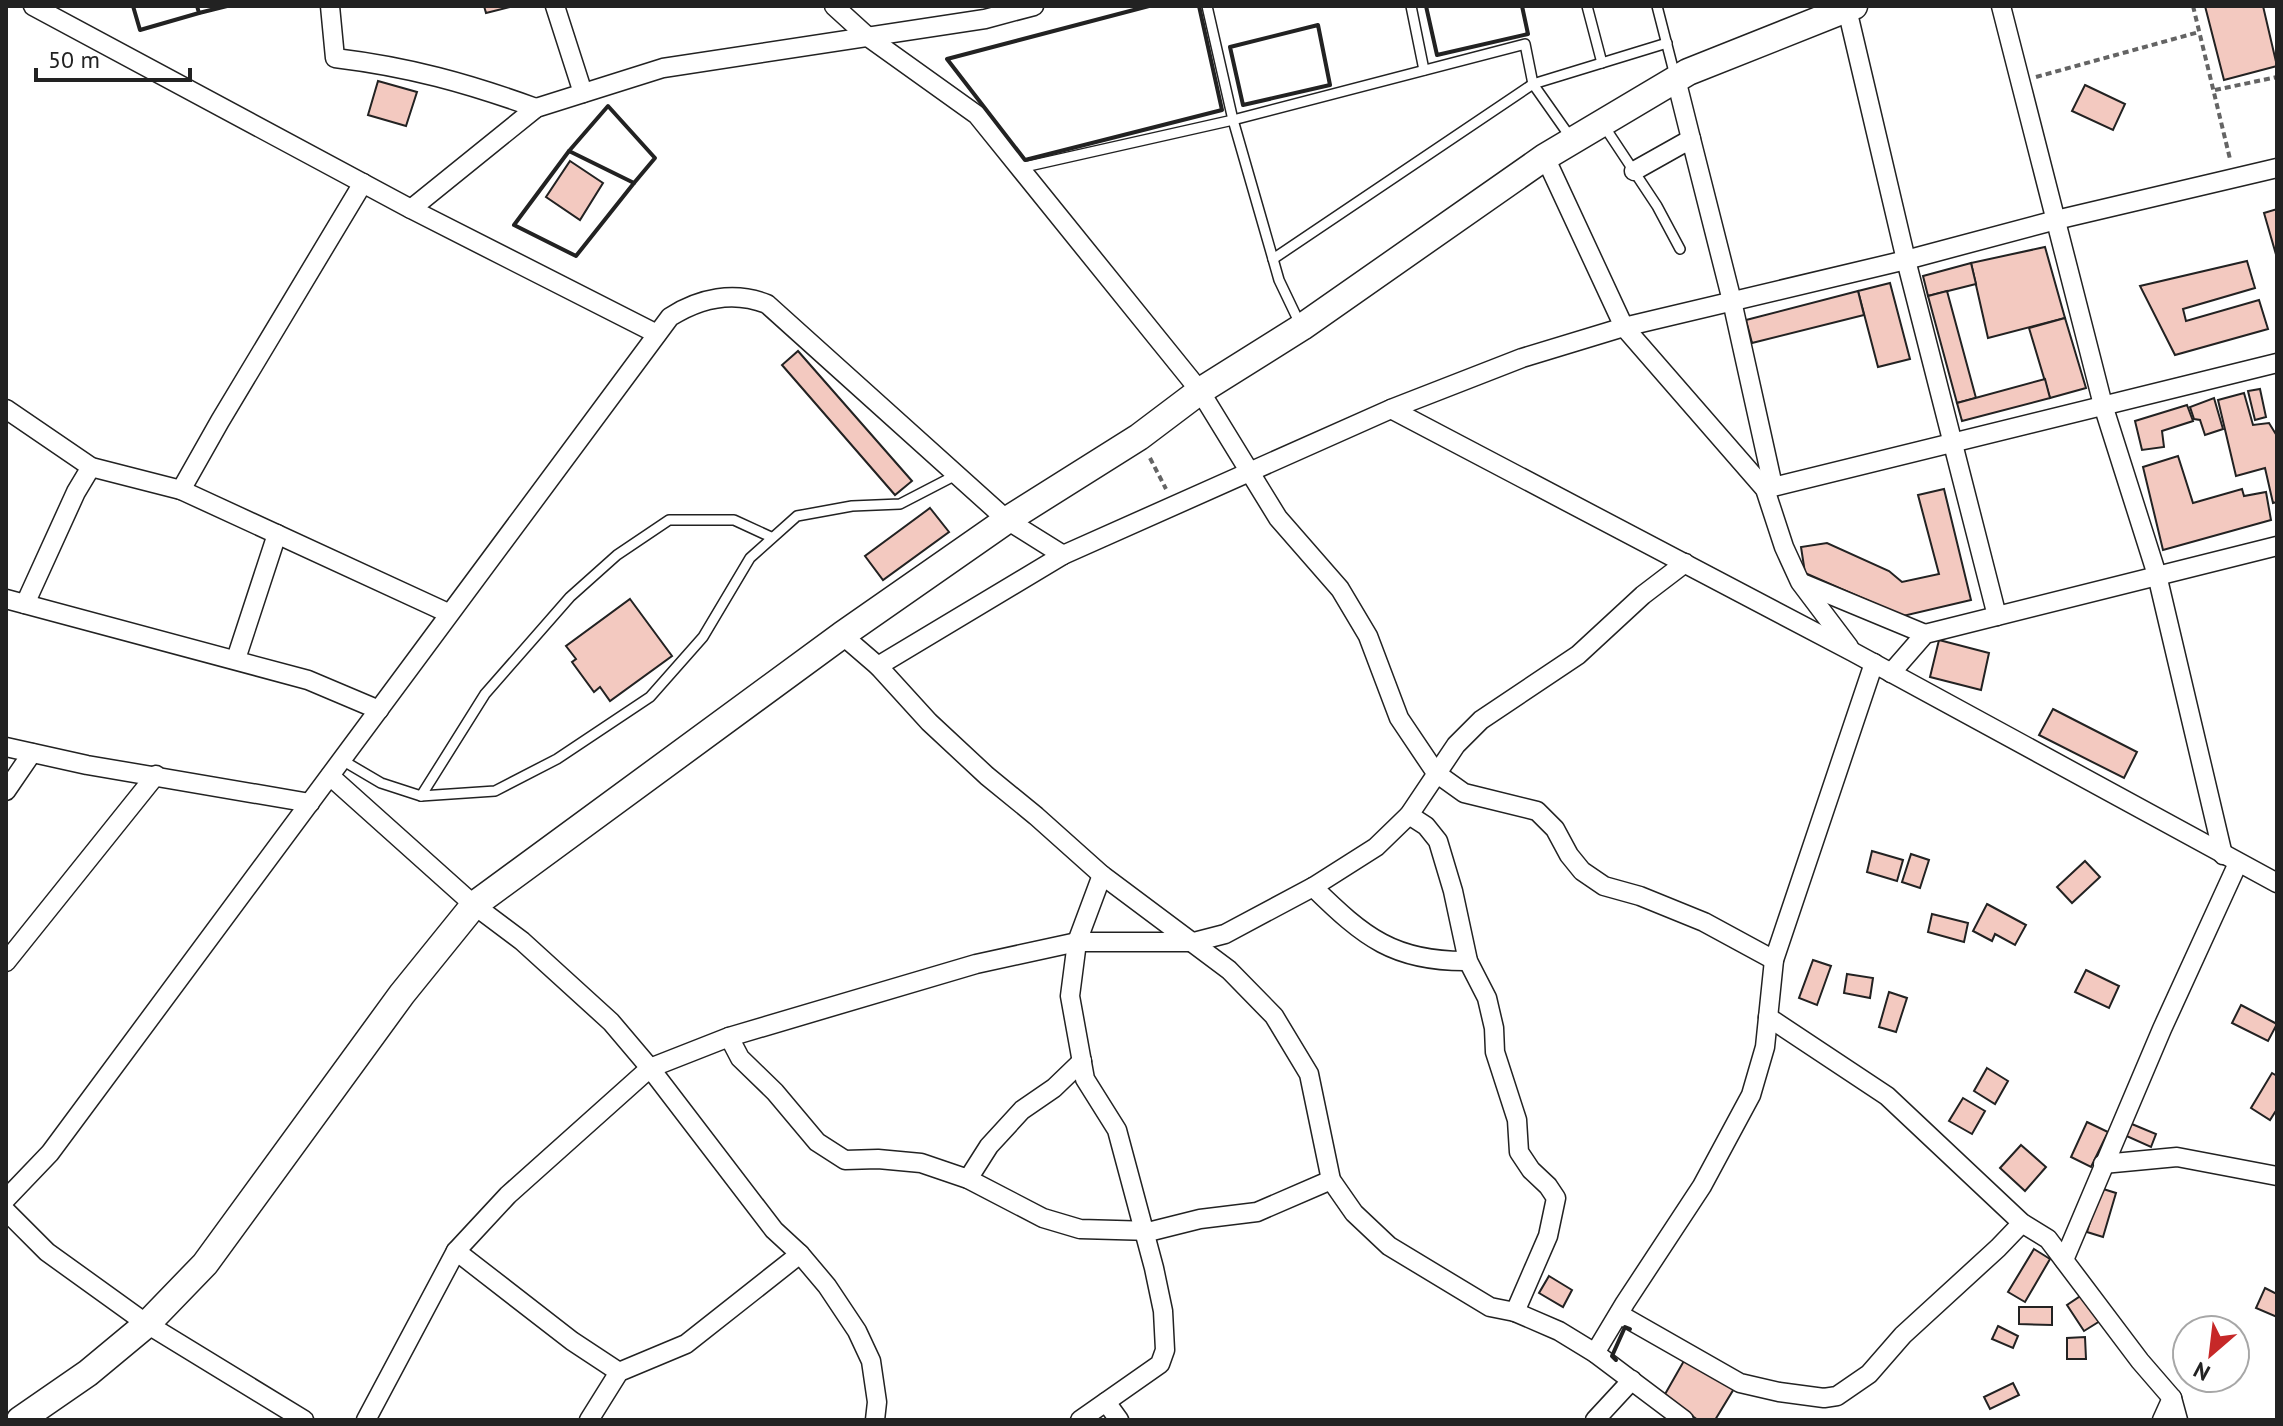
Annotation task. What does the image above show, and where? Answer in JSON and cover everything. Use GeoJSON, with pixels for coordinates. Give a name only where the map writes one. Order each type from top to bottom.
{"type":"FeatureCollection","features":[{"type":"Feature","properties":{"kind":"street"},"geometry":{"type":"LineString","coordinates":[[33,6],[411,209],[657,334]]}},
{"type":"Feature","properties":{"kind":"street"},"geometry":{"type":"LineString","coordinates":[[330,6],[335,58],[387,64],[464,82],[536,108]]}},
{"type":"Feature","properties":{"kind":"street"},"geometry":{"type":"LineString","coordinates":[[555,6],[583,93]]}},
{"type":"Feature","properties":{"kind":"street"},"geometry":{"type":"LineString","coordinates":[[834,6],[868,37],[977,115],[1200,391],[1278,518],[1340,589],[1368,636],[1399,718],[1436,773],[1464,793],[1537,811],[1555,829],[1582,871],[1604,886],[1640,896],[1704,922],[1774,960]]}},
{"type":"Feature","properties":{"kind":"street"},"geometry":{"type":"LineString","coordinates":[[411,209],[536,108],[663,68],[985,19],[1034,6]]}},
{"type":"Feature","properties":{"kind":"street"},"geometry":{"type":"LineString","coordinates":[[2001,6],[2103,405],[2157,575],[2230,859],[2064,1260]]}},
{"type":"Feature","properties":{"kind":"street"},"geometry":{"type":"LineString","coordinates":[[29,1418],[147,1324],[205,1264],[402,994],[474,905],[842,635],[1007,520],[1139,437],[1200,391],[1302,327],[1545,157],[1688,72],[1837,9],[1906,260],[1997,616]]}},
{"type":"Feature","properties":{"kind":"street"},"geometry":{"type":"LineString","coordinates":[[1676,79],[1732,301],[1784,547],[1800,582],[1853,652]]}},
{"type":"Feature","properties":{"kind":"street"},"geometry":{"type":"LineString","coordinates":[[1634,171],[1691,139]]}},
{"type":"Feature","properties":{"kind":"street"},"geometry":{"type":"LineString","coordinates":[[1545,157],[1624,327],[1769,487]]}},
{"type":"Feature","properties":{"kind":"street"},"geometry":{"type":"LineString","coordinates":[[878,666],[1063,555],[1391,409],[1522,358],[1624,327],[2277,168]]}},
{"type":"Feature","properties":{"kind":"street"},"geometry":{"type":"LineString","coordinates":[[181,490],[363,183]]}},
{"type":"Feature","properties":{"kind":"street"},"geometry":{"type":"LineString","coordinates":[[6,1199],[50,1153],[657,334],[670,317],[684,308],[723,297],[747,296],[767,304],[1007,520],[1063,555]]}},
{"type":"Feature","properties":{"kind":"street"},"geometry":{"type":"LineString","coordinates":[[1769,487],[2277,363]]}},
{"type":"Feature","properties":{"kind":"street"},"geometry":{"type":"LineString","coordinates":[[1391,409],[1874,663],[2277,883]]}},
{"type":"Feature","properties":{"kind":"street"},"geometry":{"type":"LineString","coordinates":[[7,413],[91,467],[181,490],[448,613]]}},
{"type":"Feature","properties":{"kind":"street"},"geometry":{"type":"LineString","coordinates":[[25,604],[76,492],[91,467]]}},
{"type":"Feature","properties":{"kind":"street"},"geometry":{"type":"LineString","coordinates":[[236,659],[277,534]]}},
{"type":"Feature","properties":{"kind":"street"},"geometry":{"type":"LineString","coordinates":[[1891,673],[1925,634],[2277,546]]}},
{"type":"Feature","properties":{"kind":"street"},"geometry":{"type":"LineString","coordinates":[[366,1420],[456,1251],[508,1195],[650,1068],[729,1037],[976,964],[1077,942],[1194,942],[1225,934],[1313,887],[1376,847],[1409,815],[1456,745],[1481,720],[1578,655],[1643,595],[1685,563]]}},
{"type":"Feature","properties":{"kind":"street"},"geometry":{"type":"LineString","coordinates":[[1800,582],[1925,634]]}},
{"type":"Feature","properties":{"kind":"street"},"geometry":{"type":"LineString","coordinates":[[6,599],[308,680],[379,710]]}},
{"type":"Feature","properties":{"kind":"street"},"geometry":{"type":"LineString","coordinates":[[842,635],[878,666],[929,722],[987,776],[1102,875],[1229,970],[1274,1016],[1309,1074],[1331,1180],[1354,1213],[1389,1246],[1490,1307],[1515,1312],[1559,1331],[1595,1353],[1684,1420]]}},
{"type":"Feature","properties":{"kind":"street"},"geometry":{"type":"LineString","coordinates":[[1595,1353],[1702,1186],[1751,1095],[1765,1047],[1774,960],[1874,663]]}},
{"type":"Feature","properties":{"kind":"street"},"geometry":{"type":"LineString","coordinates":[[6,747],[310,803]]}},
{"type":"Feature","properties":{"kind":"street"},"geometry":{"type":"LineString","coordinates":[[6,791],[32,753]]}},
{"type":"Feature","properties":{"kind":"street"},"geometry":{"type":"LineString","coordinates":[[6,962],[156,775]]}},
{"type":"Feature","properties":{"kind":"street"},"geometry":{"type":"LineString","coordinates":[[330,776],[611,1022],[650,1068],[774,1230],[800,1254],[835,1297],[857,1331],[871,1361],[877,1402],[875,1420]]}},
{"type":"Feature","properties":{"kind":"street"},"geometry":{"type":"LineString","coordinates":[[1409,815],[1426,826],[1438,841],[1453,891],[1468,961],[1487,998],[1494,1028],[1495,1052],[1517,1120],[1519,1152],[1556,1198],[1548,1236],[1515,1312]]}},
{"type":"Feature","properties":{"kind":"street"},"geometry":{"type":"LineString","coordinates":[[1080,1420],[1160,1364],[1165,1350],[1163,1311],[1117,1130],[1085,1079],[1070,996],[1077,942],[1102,875]]}},
{"type":"Feature","properties":{"kind":"street"},"geometry":{"type":"LineString","coordinates":[[1313,887],[1347,920],[1373,938],[1409,956],[1434,961],[1468,961]]}},
{"type":"Feature","properties":{"kind":"street"},"geometry":{"type":"LineString","coordinates":[[1768,1017],[1887,1096],[2022,1223],[2048,1239],[2140,1361],[2172,1398],[2178,1420]]}},
{"type":"Feature","properties":{"kind":"street"},"geometry":{"type":"LineString","coordinates":[[729,1037],[740,1058],[775,1092],[817,1142],[845,1160],[921,1163],[968,1179],[1043,1218],[1080,1229],[1143,1232],[1200,1219],[1257,1212],[1331,1180]]}},
{"type":"Feature","properties":{"kind":"street"},"geometry":{"type":"LineString","coordinates":[[968,1179],[989,1146],[1022,1110],[1054,1088],[1082,1061]]}},
{"type":"Feature","properties":{"kind":"street"},"geometry":{"type":"LineString","coordinates":[[2103,1164],[2177,1157],[2277,1176]]}},
{"type":"Feature","properties":{"kind":"street"},"geometry":{"type":"LineString","coordinates":[[6,1211],[47,1252],[147,1324],[304,1420]]}},
{"type":"Feature","properties":{"kind":"street"},"geometry":{"type":"LineString","coordinates":[[1619,1314],[1740,1383],[1779,1392],[1824,1398],[1837,1396],[1869,1374],[1903,1335],[2022,1223]]}},
{"type":"Feature","properties":{"kind":"street"},"geometry":{"type":"LineString","coordinates":[[456,1251],[572,1341],[619,1372]]}},
{"type":"Feature","properties":{"kind":"street"},"geometry":{"type":"LineString","coordinates":[[589,1420],[619,1372],[686,1344],[800,1254]]}},
{"type":"Feature","properties":{"kind":"street"},"geometry":{"type":"LineString","coordinates":[[1595,1420],[1632,1380]]}},
{"type":"Feature","properties":{"kind":"street"},"geometry":{"type":"LineString","coordinates":[[2162,1420],[2172,1398]]}},
{"type":"Feature","properties":{"kind":"street"},"geometry":{"type":"LineString","coordinates":[[1106,1402],[1119,1420]]}},
{"type":"Feature","properties":{"kind":"lane"},"geometry":{"type":"LineString","coordinates":[[1207,6],[1233,120],[1279,280],[1302,327]]}},
{"type":"Feature","properties":{"kind":"lane"},"geometry":{"type":"LineString","coordinates":[[1411,6],[1424,70]]}},
{"type":"Feature","properties":{"kind":"lane"},"geometry":{"type":"LineString","coordinates":[[1587,6],[1602,63]]}},
{"type":"Feature","properties":{"kind":"lane"},"geometry":{"type":"LineString","coordinates":[[1657,6],[1676,79]]}},
{"type":"Feature","properties":{"kind":"lane"},"geometry":{"type":"LineString","coordinates":[[1273,259],[1533,84],[1667,43]]}},
{"type":"Feature","properties":{"kind":"lane"},"geometry":{"type":"LineString","coordinates":[[1020,168],[1233,120],[1525,44],[1533,84],[1573,141]]}},
{"type":"Feature","properties":{"kind":"lane"},"geometry":{"type":"LineString","coordinates":[[1602,123],[1680,249]]}},
{"type":"Feature","properties":{"kind":"lane"},"geometry":{"type":"LineString","coordinates":[[342,760],[381,783],[421,796],[495,791],[557,759],[650,697],[703,637],[750,558],[797,516],[852,506],[900,504],[956,475]]}},
{"type":"Feature","properties":{"kind":"lane"},"geometry":{"type":"LineString","coordinates":[[421,796],[485,694],[570,597],[617,555],[669,520],[734,520],[771,537]]}},
{"type":"Feature","properties":{"kind":"path"},"geometry":{"type":"LineString","coordinates":[[2193,6],[2234,178]]}},
{"type":"Feature","properties":{"kind":"path"},"geometry":{"type":"LineString","coordinates":[[2021,81],[2199,32]]}},
{"type":"Feature","properties":{"kind":"path"},"geometry":{"type":"LineString","coordinates":[[2215,90],[2277,77]]}},
{"type":"Feature","properties":{"kind":"path"},"geometry":{"type":"LineString","coordinates":[[1139,437],[1175,505]]}},
{"type":"Feature","properties":{"kind":"building"},"geometry":{"type":"Polygon","coordinates":[[[484,6],[514,6],[486,13],[484,6]]]}},
{"type":"Feature","properties":{"kind":"building"},"geometry":{"type":"Polygon","coordinates":[[[2205,6],[2263,6],[2277,66],[2224,80],[2205,6]]]}},
{"type":"Feature","properties":{"kind":"building"},"geometry":{"type":"Polygon","coordinates":[[[378,81],[417,92],[406,126],[368,115],[378,81]]]}},
{"type":"Feature","properties":{"kind":"building"},"geometry":{"type":"Polygon","coordinates":[[[2085,85],[2125,104],[2113,130],[2072,111],[2085,85]]]}},
{"type":"Feature","properties":{"kind":"building"},"geometry":{"type":"Polygon","coordinates":[[[570,161],[603,183],[580,220],[546,197],[570,161]]]}},
{"type":"Feature","properties":{"kind":"building"},"geometry":{"type":"Polygon","coordinates":[[[2277,209],[2277,258],[2264,213],[2277,209]]]}},
{"type":"Feature","properties":{"kind":"building"},"geometry":{"type":"Polygon","coordinates":[[[2045,247],[2065,318],[1988,338],[1971,263],[2045,247]]]}},
{"type":"Feature","properties":{"kind":"building"},"geometry":{"type":"Polygon","coordinates":[[[2247,261],[2255,288],[2183,309],[2186,321],[2259,300],[2268,329],[2175,355],[2140,286],[2247,261]]]}},
{"type":"Feature","properties":{"kind":"building"},"geometry":{"type":"Polygon","coordinates":[[[1971,263],[1976,284],[1928,296],[1923,276],[1971,263]]]}},
{"type":"Feature","properties":{"kind":"building"},"geometry":{"type":"Polygon","coordinates":[[[1890,283],[1910,359],[1878,367],[1858,291],[1890,283]]]}},
{"type":"Feature","properties":{"kind":"building"},"geometry":{"type":"Polygon","coordinates":[[[1858,291],[1864,315],[1752,343],[1746,320],[1858,291]]]}},
{"type":"Feature","properties":{"kind":"building"},"geometry":{"type":"Polygon","coordinates":[[[1947,291],[1976,398],[1957,403],[1928,296],[1947,291]]]}},
{"type":"Feature","properties":{"kind":"building"},"geometry":{"type":"Polygon","coordinates":[[[2065,318],[2086,388],[2050,398],[2029,328],[2065,318]]]}},
{"type":"Feature","properties":{"kind":"building"},"geometry":{"type":"Polygon","coordinates":[[[798,351],[912,481],[895,495],[782,365],[798,351]]]}},
{"type":"Feature","properties":{"kind":"building"},"geometry":{"type":"Polygon","coordinates":[[[2045,379],[2050,398],[1962,421],[1957,403],[2045,379]]]}},
{"type":"Feature","properties":{"kind":"building"},"geometry":{"type":"Polygon","coordinates":[[[2260,389],[2266,417],[2255,420],[2248,391],[2260,389]]]}},
{"type":"Feature","properties":{"kind":"building"},"geometry":{"type":"Polygon","coordinates":[[[2244,393],[2253,425],[2269,423],[2277,436],[2277,502],[2273,503],[2265,468],[2236,476],[2218,400],[2244,393]]]}},
{"type":"Feature","properties":{"kind":"building"},"geometry":{"type":"Polygon","coordinates":[[[2214,398],[2223,429],[2205,435],[2200,420],[2194,419],[2190,407],[2214,398]]]}},
{"type":"Feature","properties":{"kind":"building"},"geometry":{"type":"Polygon","coordinates":[[[2187,405],[2193,421],[2162,431],[2164,447],[2142,450],[2135,421],[2187,405]]]}},
{"type":"Feature","properties":{"kind":"building"},"geometry":{"type":"Polygon","coordinates":[[[2178,456],[2193,503],[2242,489],[2244,496],[2266,492],[2271,520],[2163,550],[2143,467],[2178,456]]]}},
{"type":"Feature","properties":{"kind":"building"},"geometry":{"type":"Polygon","coordinates":[[[1944,489],[1971,600],[1903,616],[1805,573],[1801,547],[1827,543],[1889,571],[1902,582],[1939,574],[1918,495],[1944,489]]]}},
{"type":"Feature","properties":{"kind":"building"},"geometry":{"type":"Polygon","coordinates":[[[930,508],[949,532],[883,580],[865,556],[930,508]]]}},
{"type":"Feature","properties":{"kind":"building"},"geometry":{"type":"Polygon","coordinates":[[[630,599],[672,656],[610,701],[600,687],[594,692],[572,662],[576,659],[566,646],[630,599]]]}},
{"type":"Feature","properties":{"kind":"building"},"geometry":{"type":"Polygon","coordinates":[[[1939,640],[1989,653],[1981,690],[1930,677],[1939,640]]]}},
{"type":"Feature","properties":{"kind":"building"},"geometry":{"type":"Polygon","coordinates":[[[2053,709],[2137,752],[2124,778],[2039,735],[2053,709]]]}},
{"type":"Feature","properties":{"kind":"building"},"geometry":{"type":"Polygon","coordinates":[[[1872,851],[1903,860],[1897,881],[1867,872],[1872,851]]]}},
{"type":"Feature","properties":{"kind":"building"},"geometry":{"type":"Polygon","coordinates":[[[1911,854],[1929,860],[1920,888],[1902,882],[1911,854]]]}},
{"type":"Feature","properties":{"kind":"building"},"geometry":{"type":"Polygon","coordinates":[[[2085,861],[2100,877],[2072,903],[2057,887],[2085,861]]]}},
{"type":"Feature","properties":{"kind":"building"},"geometry":{"type":"Polygon","coordinates":[[[1987,904],[2026,925],[2015,945],[1995,934],[1992,941],[1973,931],[1987,904]]]}},
{"type":"Feature","properties":{"kind":"building"},"geometry":{"type":"Polygon","coordinates":[[[1932,914],[1968,923],[1964,942],[1928,932],[1932,914]]]}},
{"type":"Feature","properties":{"kind":"building"},"geometry":{"type":"Polygon","coordinates":[[[1813,960],[1831,966],[1817,1005],[1799,998],[1813,960]]]}},
{"type":"Feature","properties":{"kind":"building"},"geometry":{"type":"Polygon","coordinates":[[[2086,970],[2119,986],[2109,1008],[2075,992],[2086,970]]]}},
{"type":"Feature","properties":{"kind":"building"},"geometry":{"type":"Polygon","coordinates":[[[1847,974],[1873,978],[1870,998],[1844,993],[1847,974]]]}},
{"type":"Feature","properties":{"kind":"building"},"geometry":{"type":"Polygon","coordinates":[[[1889,992],[1907,998],[1896,1032],[1879,1027],[1889,992]]]}},
{"type":"Feature","properties":{"kind":"building"},"geometry":{"type":"Polygon","coordinates":[[[2241,1005],[2277,1024],[2268,1041],[2232,1023],[2241,1005]]]}},
{"type":"Feature","properties":{"kind":"building"},"geometry":{"type":"Polygon","coordinates":[[[1987,1068],[2008,1081],[1995,1104],[1974,1091],[1987,1068]]]}},
{"type":"Feature","properties":{"kind":"building"},"geometry":{"type":"Polygon","coordinates":[[[2272,1073],[2277,1076],[2277,1109],[2270,1120],[2251,1108],[2272,1073]]]}},
{"type":"Feature","properties":{"kind":"building"},"geometry":{"type":"Polygon","coordinates":[[[1963,1098],[1985,1111],[1972,1134],[1949,1121],[1963,1098]]]}},
{"type":"Feature","properties":{"kind":"building"},"geometry":{"type":"Polygon","coordinates":[[[2087,1122],[2108,1132],[2091,1167],[2071,1157],[2087,1122]]]}},
{"type":"Feature","properties":{"kind":"building"},"geometry":{"type":"Polygon","coordinates":[[[2127,1122],[2156,1134],[2151,1147],[2122,1134],[2127,1122]]]}},
{"type":"Feature","properties":{"kind":"building"},"geometry":{"type":"Polygon","coordinates":[[[2021,1145],[2046,1167],[2025,1191],[2000,1168],[2021,1145]]]}},
{"type":"Feature","properties":{"kind":"building"},"geometry":{"type":"Polygon","coordinates":[[[2100,1188],[2116,1193],[2103,1237],[2087,1232],[2100,1188]]]}},
{"type":"Feature","properties":{"kind":"building"},"geometry":{"type":"Polygon","coordinates":[[[2034,1249],[2050,1259],[2025,1302],[2008,1292],[2034,1249]]]}},
{"type":"Feature","properties":{"kind":"building"},"geometry":{"type":"Polygon","coordinates":[[[1549,1276],[1572,1290],[1563,1307],[1539,1293],[1549,1276]]]}},
{"type":"Feature","properties":{"kind":"building"},"geometry":{"type":"Polygon","coordinates":[[[2265,1288],[2277,1294],[2277,1317],[2256,1308],[2265,1288]]]}},
{"type":"Feature","properties":{"kind":"building"},"geometry":{"type":"Polygon","coordinates":[[[2082,1295],[2100,1321],[2084,1331],[2067,1305],[2082,1295]]]}},
{"type":"Feature","properties":{"kind":"building"},"geometry":{"type":"Polygon","coordinates":[[[2019,1307],[2052,1307],[2052,1325],[2019,1324],[2019,1307]]]}},
{"type":"Feature","properties":{"kind":"building"},"geometry":{"type":"Polygon","coordinates":[[[1998,1326],[2018,1336],[2013,1348],[1992,1339],[1998,1326]]]}},
{"type":"Feature","properties":{"kind":"building"},"geometry":{"type":"Polygon","coordinates":[[[2085,1337],[2086,1359],[2067,1359],[2067,1338],[2085,1337]]]}},
{"type":"Feature","properties":{"kind":"building"},"geometry":{"type":"Polygon","coordinates":[[[1685,1359],[1735,1387],[1715,1420],[1698,1420],[1664,1396],[1685,1359]]]}},
{"type":"Feature","properties":{"kind":"building"},"geometry":{"type":"Polygon","coordinates":[[[2013,1383],[2019,1395],[1990,1409],[1984,1397],[2013,1383]]]}},
{"type":"Feature","properties":{"kind":"wall"},"geometry":{"type":"LineString","coordinates":[[133,6],[140,30],[199,13],[197,6]]}},
{"type":"Feature","properties":{"kind":"wall"},"geometry":{"type":"LineString","coordinates":[[199,13],[227,6]]}},
{"type":"Feature","properties":{"kind":"wall"},"geometry":{"type":"LineString","coordinates":[[1149,6],[947,59],[1025,160],[1222,110],[1199,6]]}},
{"type":"Feature","properties":{"kind":"wall"},"geometry":{"type":"LineString","coordinates":[[1426,6],[1437,55],[1528,34],[1522,6]]}},
{"type":"Feature","properties":{"kind":"wall"},"geometry":{"type":"LineString","coordinates":[[1318,25],[1330,85],[1243,105],[1230,47],[1318,25]]}},
{"type":"Feature","properties":{"kind":"wall"},"geometry":{"type":"LineString","coordinates":[[569,151],[608,106],[655,158],[634,183]]}},
{"type":"Feature","properties":{"kind":"wall"},"geometry":{"type":"LineString","coordinates":[[569,151],[634,183],[576,256],[514,225],[569,151]]}},
{"type":"Feature","properties":{"kind":"wall"},"geometry":{"type":"LineString","coordinates":[[1616,1360],[1612,1356],[1625,1327],[1630,1329]]}}]}
